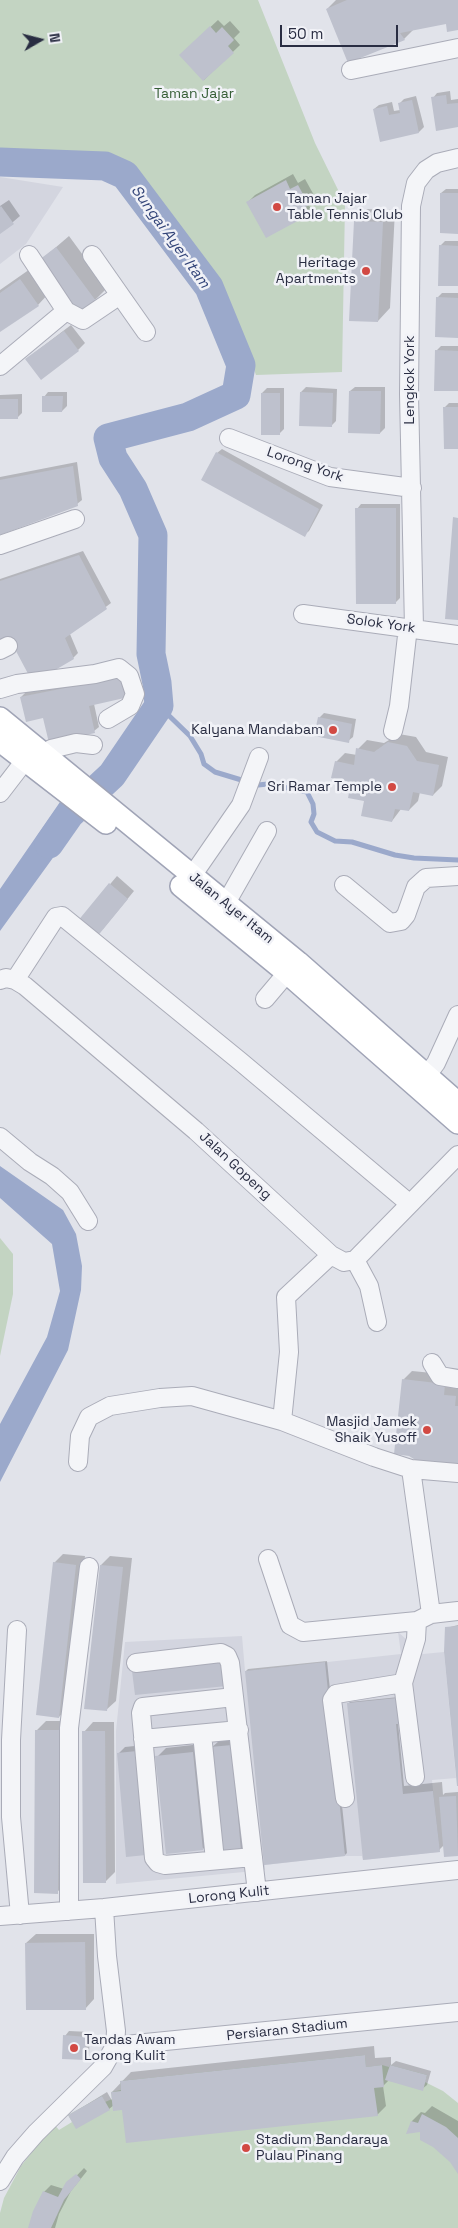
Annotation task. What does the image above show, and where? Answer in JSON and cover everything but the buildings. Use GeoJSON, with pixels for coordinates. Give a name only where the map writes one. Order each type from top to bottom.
{"type":"FeatureCollection","features":[{"type":"Feature","properties":{"kind":"main road","name":"Jalan Ayer Itam"},"geometry":{"type":"LineString","coordinates":[[0,718],[57,776],[226,903],[458,1103]]}},
{"type":"Feature","properties":{"kind":"main road","name":"Jalan Ayer Itam"},"geometry":{"type":"LineString","coordinates":[[3,749],[35,755]]}},
{"type":"Feature","properties":{"kind":"main road","name":"Jalan Ayer Itam"},"geometry":{"type":"LineString","coordinates":[[105,813],[458,1123]]}},
{"type":"Feature","properties":{"kind":"street"},"geometry":{"type":"LineString","coordinates":[[351,70],[458,48]]}},
{"type":"Feature","properties":{"kind":"street","name":"Lengkok York"},"geometry":{"type":"LineString","coordinates":[[392,731],[399,706],[411,628],[412,488],[410,385],[413,193],[416,183],[426,170],[437,163],[458,158]]}},
{"type":"Feature","properties":{"kind":"street"},"geometry":{"type":"LineString","coordinates":[[92,255],[146,332]]}},
{"type":"Feature","properties":{"kind":"street"},"geometry":{"type":"LineString","coordinates":[[29,256],[66,311],[83,320],[120,295]]}},
{"type":"Feature","properties":{"kind":"street"},"geometry":{"type":"LineString","coordinates":[[0,366],[66,311]]}},
{"type":"Feature","properties":{"kind":"street","name":"Lorong York"},"geometry":{"type":"LineString","coordinates":[[229,438],[330,477],[412,488]]}},
{"type":"Feature","properties":{"kind":"street"},"geometry":{"type":"LineString","coordinates":[[0,545],[75,519]]}},
{"type":"Feature","properties":{"kind":"street","name":"Solok York"},"geometry":{"type":"LineString","coordinates":[[303,614],[458,635]]}},
{"type":"Feature","properties":{"kind":"street"},"geometry":{"type":"LineString","coordinates":[[0,689],[17,684],[96,674],[118,668],[129,676],[134,694],[130,706],[108,719]]}},
{"type":"Feature","properties":{"kind":"street"},"geometry":{"type":"LineString","coordinates":[[0,793],[35,755],[76,743],[93,745]]}},
{"type":"Feature","properties":{"kind":"street"},"geometry":{"type":"LineString","coordinates":[[192,876],[241,804],[254,775],[259,757]]}},
{"type":"Feature","properties":{"kind":"street"},"geometry":{"type":"LineString","coordinates":[[226,903],[267,831]]}},
{"type":"Feature","properties":{"kind":"street"},"geometry":{"type":"LineString","coordinates":[[344,885],[390,923],[401,921],[406,915],[416,887],[426,878],[458,876]]}},
{"type":"Feature","properties":{"kind":"street"},"geometry":{"type":"LineString","coordinates":[[8,980],[56,917],[62,916],[249,1068],[410,1204]]}},
{"type":"Feature","properties":{"kind":"street"},"geometry":{"type":"LineString","coordinates":[[266,998],[287,973]]}},
{"type":"Feature","properties":{"kind":"street","name":"Jalan Gopeng"},"geometry":{"type":"LineString","coordinates":[[8,980],[24,986],[196,1131],[331,1255],[344,1262],[355,1260]]}},
{"type":"Feature","properties":{"kind":"street"},"geometry":{"type":"LineString","coordinates":[[427,1075],[436,1063],[458,1015]]}},
{"type":"Feature","properties":{"kind":"street"},"geometry":{"type":"LineString","coordinates":[[0,1137],[70,1192],[88,1222]]}},
{"type":"Feature","properties":{"kind":"street"},"geometry":{"type":"LineString","coordinates":[[378,1322],[369,1286],[355,1260],[458,1155]]}},
{"type":"Feature","properties":{"kind":"street"},"geometry":{"type":"LineString","coordinates":[[282,1421],[289,1352],[286,1297],[331,1255]]}},
{"type":"Feature","properties":{"kind":"street"},"geometry":{"type":"LineString","coordinates":[[432,1363],[440,1376],[458,1379]]}},
{"type":"Feature","properties":{"kind":"street"},"geometry":{"type":"LineString","coordinates":[[78,1462],[80,1436],[89,1417],[110,1406],[160,1398],[192,1396],[282,1421],[374,1457],[411,1469],[458,1473]]}},
{"type":"Feature","properties":{"kind":"street"},"geometry":{"type":"LineString","coordinates":[[411,1469],[424,1618],[403,1683],[415,1776]]}},
{"type":"Feature","properties":{"kind":"street"},"geometry":{"type":"LineString","coordinates":[[268,1559],[290,1625],[303,1632],[424,1618],[458,1611]]}},
{"type":"Feature","properties":{"kind":"street"},"geometry":{"type":"LineString","coordinates":[[68,1911],[69,1728],[89,1567]]}},
{"type":"Feature","properties":{"kind":"street"},"geometry":{"type":"LineString","coordinates":[[17,1630],[11,1740],[11,1817],[20,1914]]}},
{"type":"Feature","properties":{"kind":"street"},"geometry":{"type":"LineString","coordinates":[[136,1663],[221,1653],[227,1656],[230,1663],[239,1730],[258,1892]]}},
{"type":"Feature","properties":{"kind":"street"},"geometry":{"type":"LineString","coordinates":[[345,1798],[332,1700],[336,1694],[403,1683]]}},
{"type":"Feature","properties":{"kind":"street"},"geometry":{"type":"LineString","coordinates":[[234,1696],[144,1707],[141,1713],[154,1858],[158,1863],[164,1864],[254,1857]]}},
{"type":"Feature","properties":{"kind":"street"},"geometry":{"type":"LineString","coordinates":[[143,1739],[239,1730]]}},
{"type":"Feature","properties":{"kind":"street"},"geometry":{"type":"LineString","coordinates":[[202,1734],[215,1860]]}},
{"type":"Feature","properties":{"kind":"street","name":"Lorong Kulit"},"geometry":{"type":"LineString","coordinates":[[0,1916],[104,1908],[458,1870]]}},
{"type":"Feature","properties":{"kind":"street"},"geometry":{"type":"LineString","coordinates":[[0,2181],[15,2157],[36,2133],[103,2067],[115,2046],[116,2031],[107,1956],[104,1908]]}},
{"type":"Feature","properties":{"kind":"street","name":"Persiaran Stadium"},"geometry":{"type":"LineString","coordinates":[[115,2046],[458,2012]]}},
{"type":"Feature","properties":{"kind":"shaded area"},"geometry":{"type":"Polygon","coordinates":[[[0,177],[63,187],[26,244],[0,264],[0,177]]]}},
{"type":"Feature","properties":{"kind":"shaded area"},"geometry":{"type":"Polygon","coordinates":[[[398,1632],[423,1654],[444,1652],[456,1778],[432,1780],[440,1852],[363,1860],[362,1856],[345,1856],[265,1865],[265,1870],[116,1884],[116,1731],[125,1642],[242,1636],[245,1671],[401,1654],[398,1632]]]}},
{"type":"Feature","properties":{"kind":"green space","name":"Taman Jajar"},"geometry":{"type":"Polygon","coordinates":[[[0,0],[258,0],[315,143],[345,204],[342,372],[256,375],[225,290],[134,167],[106,153],[0,152],[0,0]]]}},
{"type":"Feature","properties":{"kind":"green space"},"geometry":{"type":"Polygon","coordinates":[[[0,1238],[13,1254],[13,1294],[0,1356],[0,1238]]]}},
{"type":"Feature","properties":{"kind":"green space","name":"Stadium Bandaraya Pulau Pinang"},"geometry":{"type":"Polygon","coordinates":[[[365,2055],[366,2067],[382,2065],[389,2067],[390,2065],[427,2075],[425,2082],[443,2091],[458,2103],[458,2228],[0,2228],[0,2213],[4,2198],[21,2166],[54,2124],[59,2130],[72,2122],[68,2115],[102,2096],[105,2102],[112,2099],[111,2092],[121,2090],[120,2081],[365,2055]]]}},
{"type":"Feature","properties":{"kind":"water"},"geometry":{"type":"Polygon","coordinates":[[[60,802],[81,819],[0,931],[0,889],[60,802]]]}},
{"type":"Feature","properties":{"kind":"water"},"geometry":{"type":"Polygon","coordinates":[[[0,1166],[63,1210],[76,1234],[82,1266],[81,1290],[68,1350],[0,1482],[0,1424],[47,1337],[60,1291],[52,1244],[0,1198],[0,1166]]]}},
{"type":"Feature","properties":{"kind":"waterway","name":"Sungai Ayer Itam"},"geometry":{"type":"LineString","coordinates":[[0,162],[105,166],[125,175],[209,287],[241,365],[236,395],[188,417],[108,438],[113,458],[133,489],[153,535],[151,654],[157,683],[159,706],[112,775],[70,814],[49,844]]}},
{"type":"Feature","properties":{"kind":"waterway"},"geometry":{"type":"LineString","coordinates":[[159,706],[190,736],[201,754],[204,764],[215,772],[258,785],[268,784],[307,792],[313,804],[314,814],[311,822],[317,832],[335,841],[352,842],[395,855],[458,860]]}},
{"type":"Feature","properties":{"kind":"place","name":"Taman Jajar Table Tennis Club"},"geometry":{"type":"Point","coordinates":[277,207]}},
{"type":"Feature","properties":{"kind":"place","name":"Heritage Apartments"},"geometry":{"type":"Point","coordinates":[366,271]}},
{"type":"Feature","properties":{"kind":"place","name":"Kalyana Mandabam"},"geometry":{"type":"Point","coordinates":[333,730]}},
{"type":"Feature","properties":{"kind":"place","name":"Sri Ramar Temple"},"geometry":{"type":"Point","coordinates":[392,787]}},
{"type":"Feature","properties":{"kind":"place","name":"Masjid Jamek Shaik Yusoff"},"geometry":{"type":"Point","coordinates":[427,1430]}},
{"type":"Feature","properties":{"kind":"place","name":"Tandas Awam Lorong Kulit"},"geometry":{"type":"Point","coordinates":[74,2048]}},
{"type":"Feature","properties":{"kind":"place","name":"Stadium Bandaraya Pulau Pinang"},"geometry":{"type":"Point","coordinates":[246,2148]}}]}
